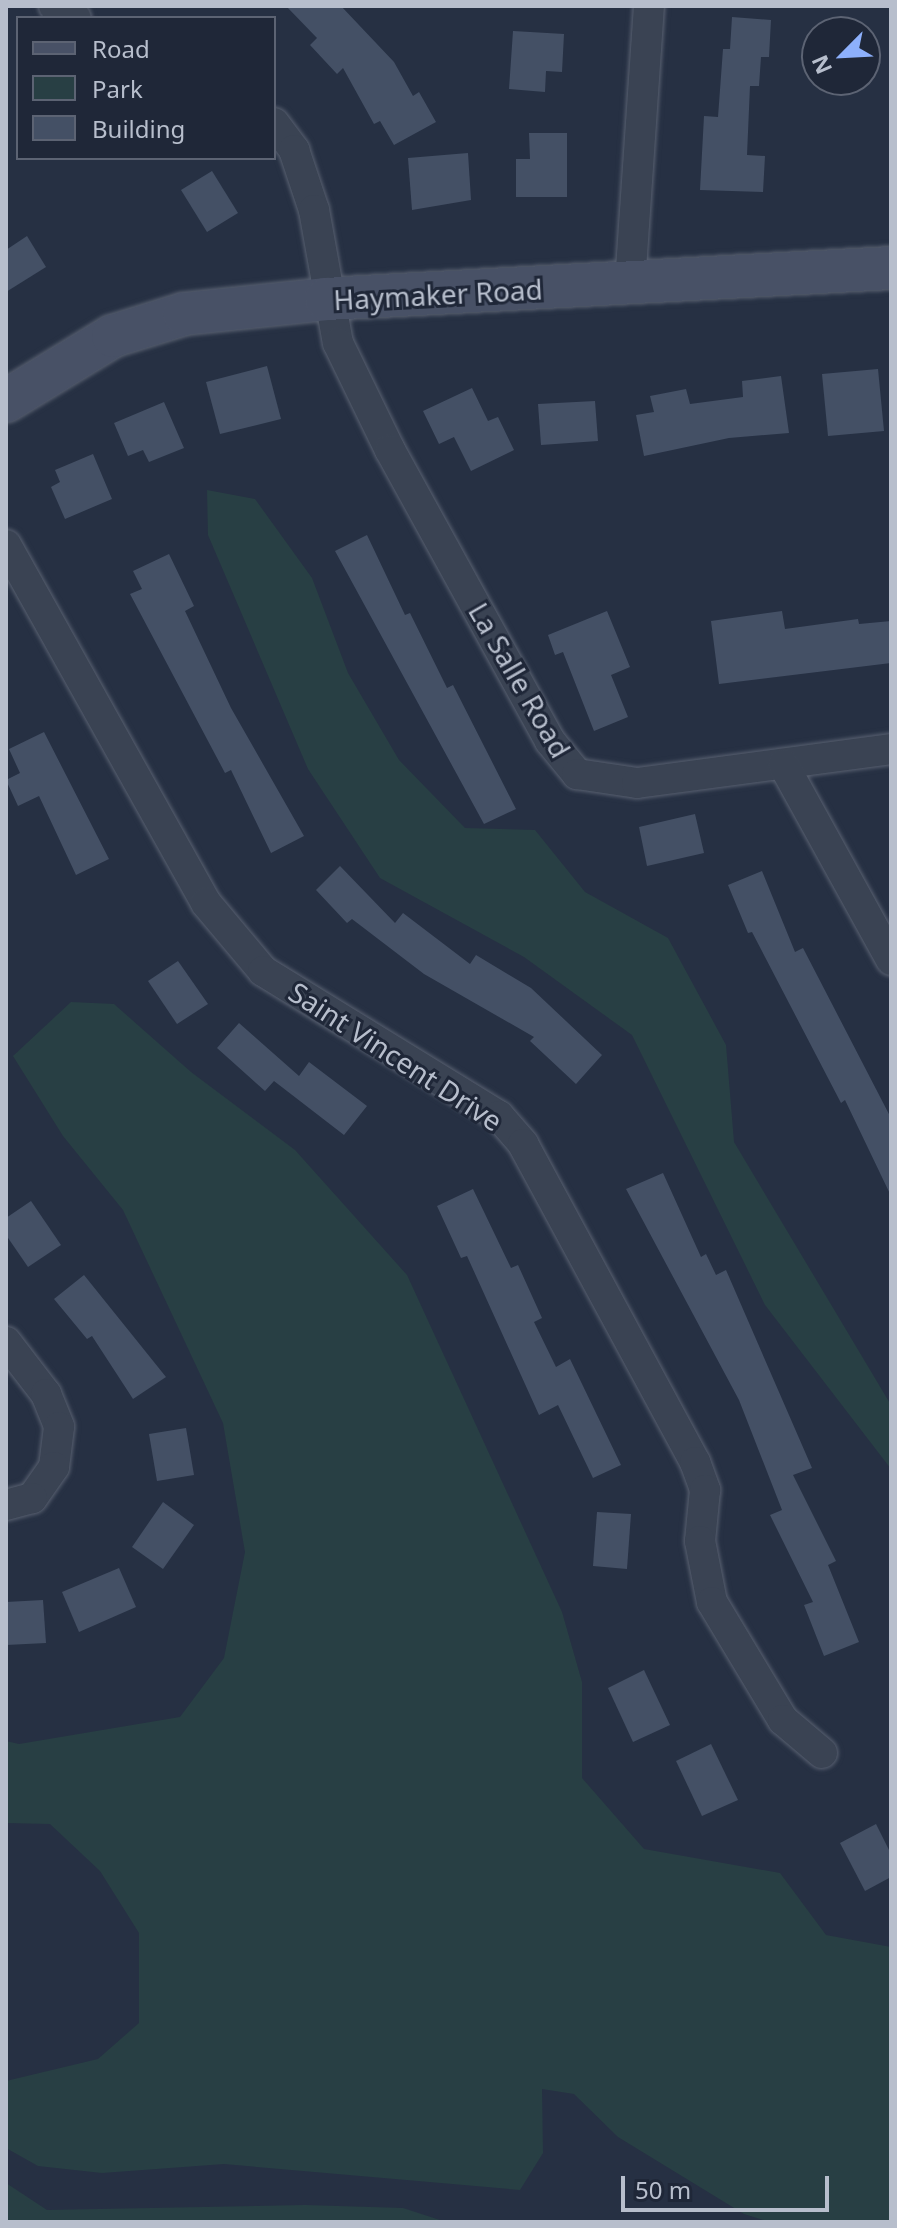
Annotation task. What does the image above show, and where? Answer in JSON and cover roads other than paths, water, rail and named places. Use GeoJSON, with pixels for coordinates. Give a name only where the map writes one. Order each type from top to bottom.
{"type":"FeatureCollection","features":[{"type":"Feature","properties":{"kind":"main road","name":"Haymaker Road"},"geometry":{"type":"LineString","coordinates":[[6,401],[113,336],[184,314],[326,299],[891,268]]}},
{"type":"Feature","properties":{"kind":"street"},"geometry":{"type":"LineString","coordinates":[[54,6],[72,16]]}},
{"type":"Feature","properties":{"kind":"street"},"geometry":{"type":"LineString","coordinates":[[630,284],[649,6]]}},
{"type":"Feature","properties":{"kind":"street","name":"La Salle Road"},"geometry":{"type":"LineString","coordinates":[[276,126],[294,150],[314,210],[326,299],[338,343],[390,450],[550,741],[577,774],[637,783],[891,749]]}},
{"type":"Feature","properties":{"kind":"street","name":"Saint Vincent Drive"},"geometry":{"type":"LineString","coordinates":[[6,545],[206,903],[263,971],[499,1116],[523,1144],[695,1462],[705,1490],[700,1541],[712,1602],[783,1720],[822,1753]]}},
{"type":"Feature","properties":{"kind":"street"},"geometry":{"type":"LineString","coordinates":[[783,764],[891,960]]}},
{"type":"Feature","properties":{"kind":"street"},"geometry":{"type":"LineString","coordinates":[[6,1342],[46,1394],[59,1427],[54,1467],[32,1498],[6,1505]]}}]}
